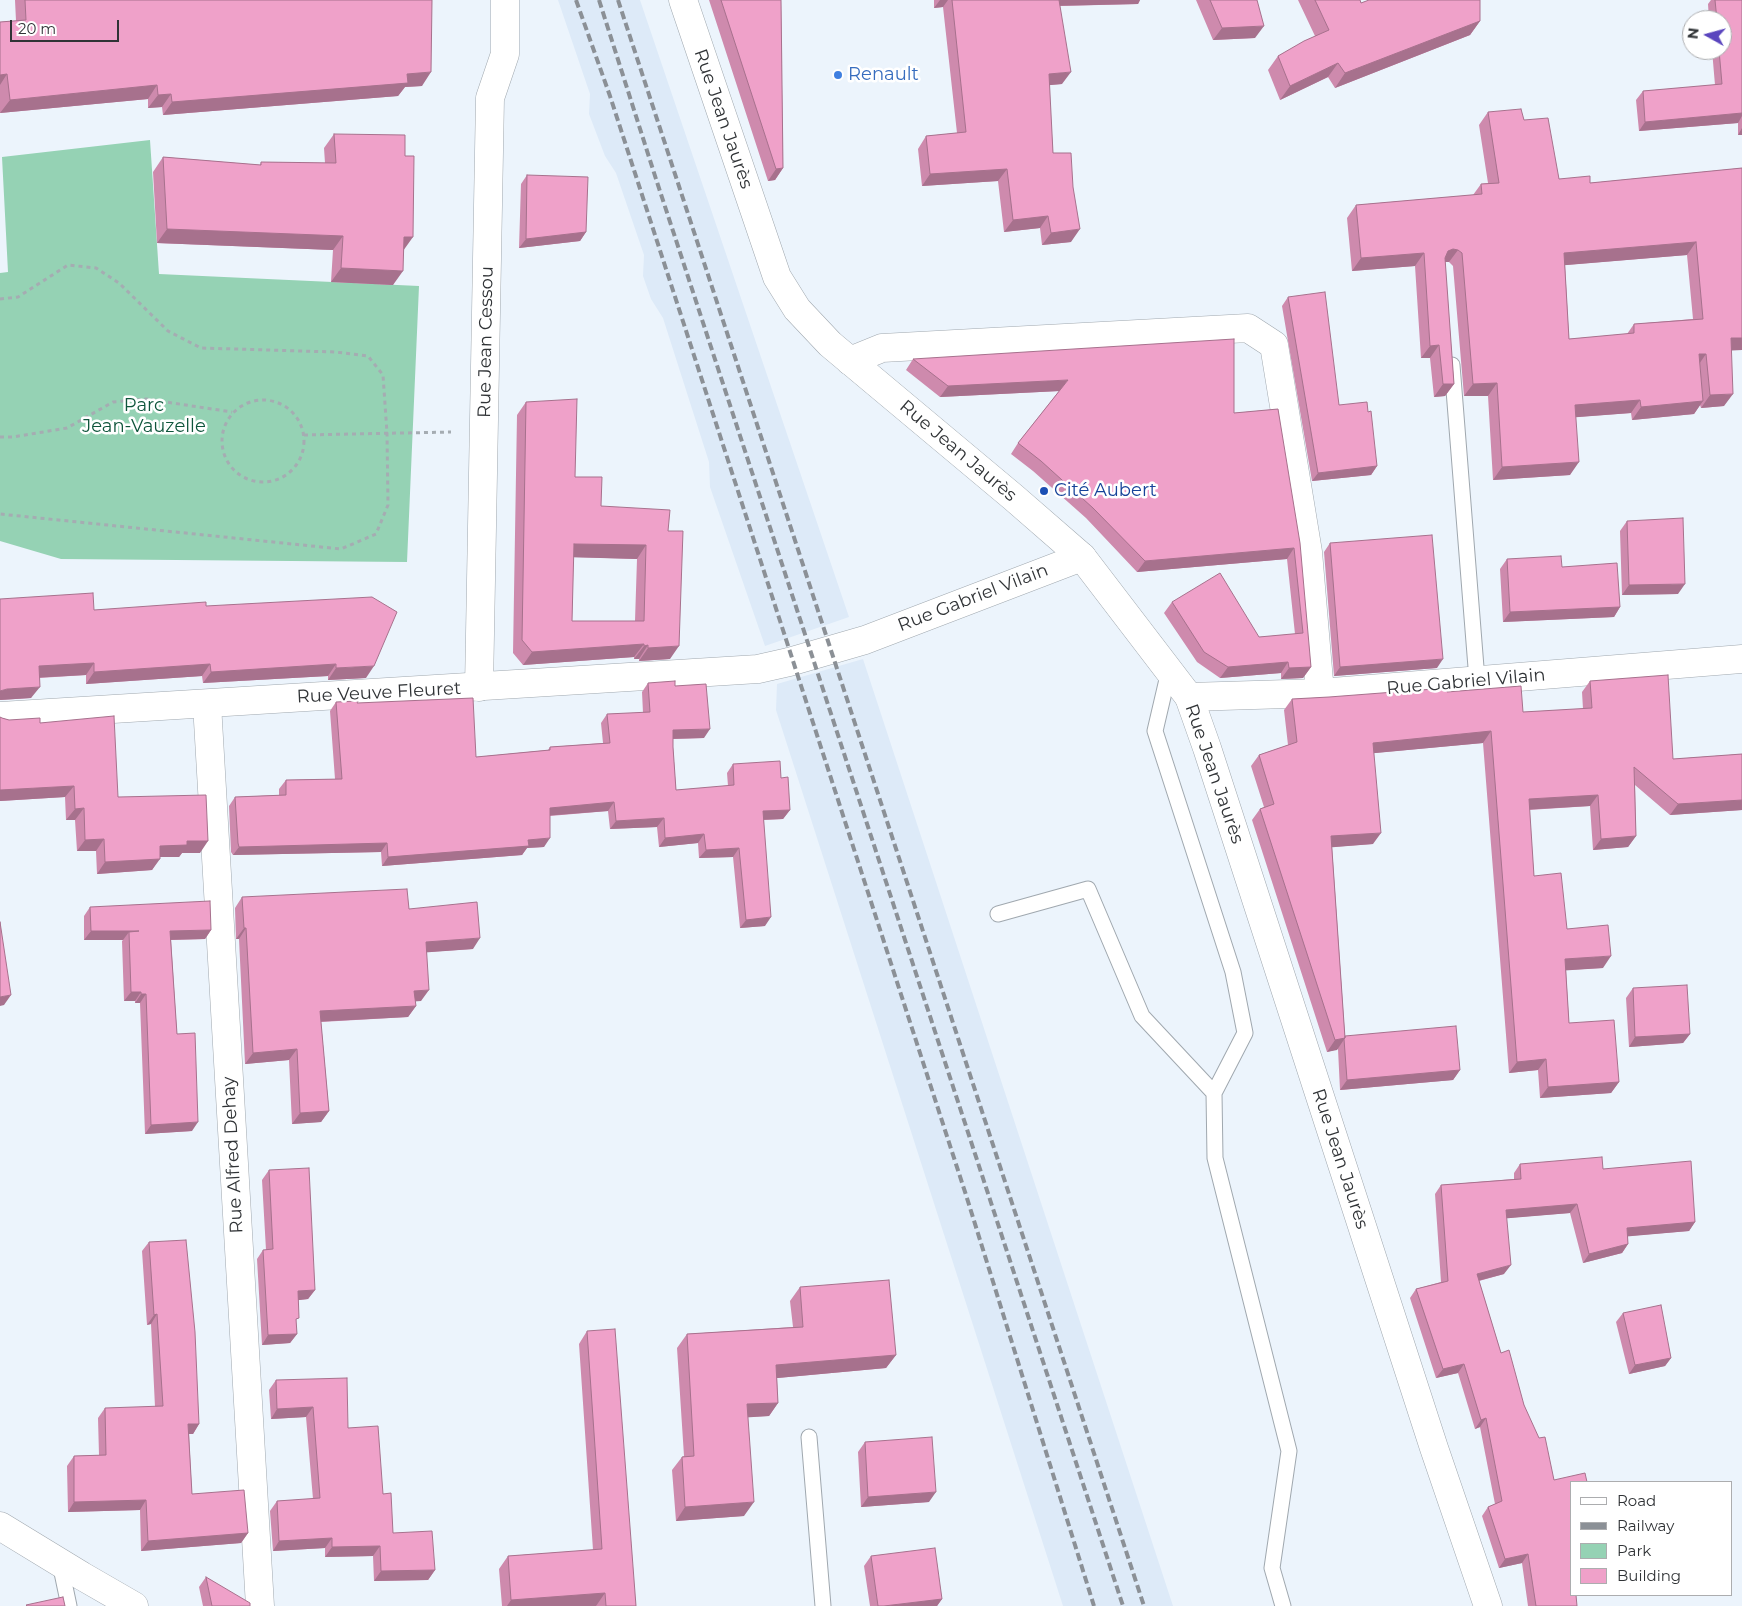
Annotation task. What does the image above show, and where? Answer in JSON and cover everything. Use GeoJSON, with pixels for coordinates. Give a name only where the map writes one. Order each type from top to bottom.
{"type":"FeatureCollection","features":[{"type":"Feature","properties":{"kind":"street","name":"Rue Jean Cessou"},"geometry":{"type":"LineString","coordinates":[[479,687],[490,98],[505,54],[505,0]]}},
{"type":"Feature","properties":{"kind":"street","name":"Rue Jean Jaurès"},"geometry":{"type":"LineString","coordinates":[[683,0],[777,277],[797,309],[830,344],[1082,557],[1189,697],[1428,1429],[1488,1606]]}},
{"type":"Feature","properties":{"kind":"street"},"geometry":{"type":"LineString","coordinates":[[850,361],[882,348],[1248,328],[1274,345],[1308,552],[1320,693]]}},
{"type":"Feature","properties":{"kind":"street","name":"Rue Gabriel Vilain"},"geometry":{"type":"LineString","coordinates":[[758,669],[865,640],[1082,557]]}},
{"type":"Feature","properties":{"kind":"street","name":"Rue Gabriel Vilain"},"geometry":{"type":"LineString","coordinates":[[1189,697],[1320,693],[1742,659]]}},
{"type":"Feature","properties":{"kind":"street","name":"Rue Veuve Fleuret"},"geometry":{"type":"LineString","coordinates":[[0,716],[758,669]]}},
{"type":"Feature","properties":{"kind":"street","name":"Rue Alfred Dehay"},"geometry":{"type":"LineString","coordinates":[[207,704],[260,1606]]}},
{"type":"Feature","properties":{"kind":"street"},"geometry":{"type":"LineString","coordinates":[[0,1526],[134,1606]]}},
{"type":"Feature","properties":{"kind":"lane"},"geometry":{"type":"LineString","coordinates":[[1451,350],[1476,680]]}},
{"type":"Feature","properties":{"kind":"lane"},"geometry":{"type":"LineString","coordinates":[[1169,671],[1155,731],[1233,972],[1245,1033],[1214,1093],[1215,1158],[1288,1451],[1272,1568],[1283,1606]]}},
{"type":"Feature","properties":{"kind":"lane"},"geometry":{"type":"LineString","coordinates":[[998,914],[1088,889],[1142,1016],[1214,1093]]}},
{"type":"Feature","properties":{"kind":"lane"},"geometry":{"type":"LineString","coordinates":[[809,1438],[823,1606]]}},
{"type":"Feature","properties":{"kind":"lane"},"geometry":{"type":"LineString","coordinates":[[60,1563],[69,1606]]}},
{"type":"Feature","properties":{"kind":"path"},"geometry":{"type":"LineString","coordinates":[[0,300],[18,297],[68,265],[96,268],[119,283],[168,331],[201,348],[335,352],[368,356],[383,375],[387,432],[388,505],[376,534],[341,550],[0,514]]}},
{"type":"Feature","properties":{"kind":"path"},"geometry":{"type":"LineString","coordinates":[[0,437],[13,437],[67,428],[113,402],[146,399],[232,412]]}},
{"type":"Feature","properties":{"kind":"path"},"geometry":{"type":"LineString","coordinates":[[266,399],[284,405],[297,418],[304,435],[301,459],[285,477],[262,484],[238,477],[224,458],[221,433],[232,412],[248,402],[266,399]]}},
{"type":"Feature","properties":{"kind":"path"},"geometry":{"type":"LineString","coordinates":[[304,435],[387,432],[484,432]]}},
{"type":"Feature","properties":{"kind":"shaded area"},"geometry":{"type":"Polygon","coordinates":[[[558,0],[640,0],[849,617],[765,646],[710,487],[709,462],[663,318],[651,299],[643,276],[644,255],[616,173],[605,156],[589,114],[590,94],[558,0]]]}},
{"type":"Feature","properties":{"kind":"shaded area"},"geometry":{"type":"Polygon","coordinates":[[[863,659],[1173,1606],[1063,1606],[776,710],[777,684],[863,659]]]}},
{"type":"Feature","properties":{"kind":"green space","name":"Parc Jean-Vauzelle"},"geometry":{"type":"Polygon","coordinates":[[[150,140],[159,274],[419,286],[407,562],[61,559],[0,541],[0,273],[8,272],[2,157],[150,140]]]}},
{"type":"Feature","properties":{"kind":"building"},"geometry":{"type":"Polygon","coordinates":[[[25,0],[432,0],[431,72],[407,74],[408,83],[172,102],[171,94],[158,95],[157,85],[10,100],[7,74],[0,75],[0,22],[26,20],[25,0]]]}},
{"type":"Feature","properties":{"kind":"building"},"geometry":{"type":"Polygon","coordinates":[[[721,0],[781,0],[783,168],[776,169],[721,0]]]}},
{"type":"Feature","properties":{"kind":"building"},"geometry":{"type":"Polygon","coordinates":[[[952,0],[1059,0],[1071,72],[1049,74],[1053,153],[1071,153],[1073,187],[1080,229],[1051,233],[1048,216],[1013,220],[1007,169],[930,174],[926,136],[966,132],[952,0]]]}},
{"type":"Feature","properties":{"kind":"building"},"geometry":{"type":"Polygon","coordinates":[[[1210,0],[1257,0],[1264,26],[1222,28],[1210,0]]]}},
{"type":"Feature","properties":{"kind":"building"},"geometry":{"type":"Polygon","coordinates":[[[1315,0],[1360,0],[1361,3],[1369,0],[1480,0],[1480,21],[1345,73],[1338,63],[1290,86],[1278,56],[1304,41],[1329,30],[1315,0]]]}},
{"type":"Feature","properties":{"kind":"building"},"geometry":{"type":"Polygon","coordinates":[[[1715,0],[1742,0],[1742,113],[1645,122],[1643,91],[1722,84],[1720,60],[1732,60],[1732,10],[1716,10],[1715,0]]]}},
{"type":"Feature","properties":{"kind":"building"},"geometry":{"type":"Polygon","coordinates":[[[1521,109],[1524,120],[1548,118],[1559,179],[1590,176],[1590,183],[1742,168],[1742,338],[1731,338],[1733,394],[1710,395],[1706,354],[1699,354],[1703,401],[1641,407],[1640,400],[1575,405],[1579,462],[1502,467],[1497,383],[1473,384],[1462,253],[1453,249],[1448,251],[1445,258],[1454,384],[1443,384],[1439,345],[1430,346],[1424,253],[1361,258],[1356,205],[1482,194],[1481,184],[1499,183],[1488,112],[1521,109]],[[1696,242],[1564,253],[1569,339],[1634,333],[1634,324],[1703,319],[1696,242]]]}},
{"type":"Feature","properties":{"kind":"building"},"geometry":{"type":"Polygon","coordinates":[[[334,134],[405,135],[405,156],[414,156],[413,237],[404,237],[403,271],[341,268],[343,236],[167,229],[163,157],[261,165],[261,162],[336,163],[334,134]]]}},
{"type":"Feature","properties":{"kind":"building"},"geometry":{"type":"Polygon","coordinates":[[[527,175],[588,177],[586,232],[526,239],[527,175]]]}},
{"type":"Feature","properties":{"kind":"building"},"geometry":{"type":"Polygon","coordinates":[[[1325,292],[1339,405],[1367,402],[1368,412],[1371,411],[1377,466],[1318,473],[1288,297],[1325,292]]]}},
{"type":"Feature","properties":{"kind":"building"},"geometry":{"type":"Polygon","coordinates":[[[1234,339],[1234,413],[1278,409],[1300,543],[1311,667],[1289,668],[1288,662],[1228,667],[1204,652],[1172,602],[1220,573],[1259,637],[1303,633],[1294,548],[1145,561],[1093,508],[1018,443],[1068,380],[948,386],[913,359],[1234,339]]]}},
{"type":"Feature","properties":{"kind":"building"},"geometry":{"type":"Polygon","coordinates":[[[577,399],[575,477],[602,477],[601,506],[670,510],[668,531],[683,531],[679,646],[648,648],[648,645],[644,646],[644,644],[532,652],[522,640],[526,402],[577,399]],[[574,544],[572,621],[644,621],[646,545],[574,544]]]}},
{"type":"Feature","properties":{"kind":"building"},"geometry":{"type":"Polygon","coordinates":[[[1683,518],[1685,584],[1629,585],[1627,521],[1683,518]]]}},
{"type":"Feature","properties":{"kind":"building"},"geometry":{"type":"Polygon","coordinates":[[[1432,535],[1443,659],[1340,667],[1330,543],[1432,535]]]}},
{"type":"Feature","properties":{"kind":"building"},"geometry":{"type":"Polygon","coordinates":[[[1561,556],[1562,567],[1617,563],[1620,607],[1510,612],[1507,559],[1561,556]]]}},
{"type":"Feature","properties":{"kind":"building"},"geometry":{"type":"Polygon","coordinates":[[[93,593],[94,610],[206,602],[206,606],[372,597],[397,612],[374,666],[336,668],[336,664],[211,672],[210,664],[94,672],[94,663],[39,666],[40,687],[0,691],[0,599],[93,593]]]}},
{"type":"Feature","properties":{"kind":"building"},"geometry":{"type":"Polygon","coordinates":[[[1668,675],[1673,759],[1742,754],[1742,800],[1678,804],[1634,767],[1636,836],[1601,839],[1598,795],[1529,799],[1534,876],[1561,873],[1567,929],[1608,925],[1611,956],[1565,959],[1569,1023],[1614,1020],[1619,1082],[1548,1087],[1546,1059],[1517,1062],[1491,731],[1373,743],[1381,833],[1331,836],[1345,1038],[1335,1040],[1260,809],[1274,804],[1259,755],[1297,742],[1292,699],[1447,688],[1447,692],[1521,686],[1523,712],[1592,708],[1590,681],[1668,675]]]}},
{"type":"Feature","properties":{"kind":"building"},"geometry":{"type":"Polygon","coordinates":[[[675,681],[675,686],[706,684],[710,729],[673,730],[676,790],[734,785],[733,764],[780,761],[781,778],[788,777],[790,810],[763,811],[771,917],[746,920],[739,848],[706,850],[704,834],[665,838],[664,818],[616,821],[614,802],[550,808],[550,838],[528,840],[529,846],[388,857],[387,843],[239,847],[235,797],[286,795],[286,780],[342,779],[336,702],[358,701],[357,703],[473,698],[476,757],[550,750],[550,747],[610,743],[607,714],[650,712],[648,683],[675,681]]]}},
{"type":"Feature","properties":{"kind":"building"},"geometry":{"type":"Polygon","coordinates":[[[114,716],[118,797],[206,795],[208,841],[187,841],[187,845],[160,846],[160,859],[105,862],[104,839],[85,840],[84,808],[75,809],[74,786],[0,790],[0,717],[9,720],[40,718],[40,723],[114,716]]]}},
{"type":"Feature","properties":{"kind":"building"},"geometry":{"type":"Polygon","coordinates":[[[407,889],[409,909],[477,902],[480,938],[426,942],[429,990],[414,991],[416,1006],[320,1011],[329,1111],[300,1113],[297,1049],[253,1053],[246,928],[244,928],[242,897],[407,889]]]}},
{"type":"Feature","properties":{"kind":"building"},"geometry":{"type":"Polygon","coordinates":[[[210,901],[211,930],[170,931],[177,1034],[195,1033],[198,1122],[151,1125],[146,994],[131,992],[129,932],[139,931],[91,931],[90,907],[210,901]]]}},
{"type":"Feature","properties":{"kind":"building"},"geometry":{"type":"Polygon","coordinates":[[[0,922],[11,995],[0,997],[0,922]]]}},
{"type":"Feature","properties":{"kind":"building"},"geometry":{"type":"Polygon","coordinates":[[[1687,985],[1690,1034],[1635,1037],[1633,988],[1687,985]]]}},
{"type":"Feature","properties":{"kind":"building"},"geometry":{"type":"Polygon","coordinates":[[[1456,1026],[1460,1070],[1347,1080],[1345,1036],[1456,1026]]]}},
{"type":"Feature","properties":{"kind":"building"},"geometry":{"type":"Polygon","coordinates":[[[1602,1157],[1603,1169],[1691,1161],[1695,1222],[1627,1228],[1628,1244],[1589,1254],[1577,1204],[1506,1210],[1511,1265],[1477,1274],[1501,1353],[1509,1350],[1524,1405],[1539,1438],[1545,1437],[1554,1480],[1585,1473],[1587,1481],[1570,1481],[1570,1596],[1576,1596],[1577,1606],[1536,1606],[1528,1554],[1505,1559],[1488,1507],[1502,1501],[1486,1418],[1481,1420],[1464,1364],[1443,1369],[1416,1289],[1448,1281],[1441,1185],[1521,1179],[1520,1164],[1602,1157]]]}},
{"type":"Feature","properties":{"kind":"building"},"geometry":{"type":"Polygon","coordinates":[[[309,1168],[315,1290],[298,1291],[299,1318],[296,1319],[297,1334],[268,1335],[263,1250],[273,1249],[269,1170],[309,1168]]]}},
{"type":"Feature","properties":{"kind":"building"},"geometry":{"type":"Polygon","coordinates":[[[186,1240],[195,1332],[199,1424],[188,1424],[192,1494],[244,1490],[248,1533],[148,1541],[146,1500],[74,1502],[74,1456],[106,1455],[105,1408],[163,1406],[157,1314],[154,1315],[149,1242],[186,1240]]]}},
{"type":"Feature","properties":{"kind":"building"},"geometry":{"type":"Polygon","coordinates":[[[889,1280],[896,1355],[776,1365],[778,1403],[747,1404],[754,1502],[685,1507],[682,1457],[694,1456],[687,1334],[803,1327],[800,1287],[889,1280]]]}},
{"type":"Feature","properties":{"kind":"building"},"geometry":{"type":"Polygon","coordinates":[[[1661,1305],[1671,1358],[1635,1365],[1623,1313],[1661,1305]]]}},
{"type":"Feature","properties":{"kind":"building"},"geometry":{"type":"Polygon","coordinates":[[[615,1329],[636,1606],[606,1606],[605,1593],[511,1600],[508,1556],[602,1549],[587,1331],[615,1329]]]}},
{"type":"Feature","properties":{"kind":"building"},"geometry":{"type":"Polygon","coordinates":[[[347,1378],[348,1428],[378,1426],[383,1494],[391,1493],[393,1533],[432,1531],[435,1570],[381,1571],[380,1546],[332,1547],[332,1538],[279,1541],[277,1501],[320,1498],[313,1407],[277,1409],[276,1380],[347,1378]]]}},
{"type":"Feature","properties":{"kind":"building"},"geometry":{"type":"Polygon","coordinates":[[[932,1437],[936,1492],[868,1497],[865,1442],[932,1437]]]}},
{"type":"Feature","properties":{"kind":"building"},"geometry":{"type":"Polygon","coordinates":[[[935,1548],[942,1599],[878,1606],[871,1556],[935,1548]]]}},
{"type":"Feature","properties":{"kind":"building"},"geometry":{"type":"Polygon","coordinates":[[[206,1577],[250,1603],[250,1606],[212,1606],[206,1577]]]}},
{"type":"Feature","properties":{"kind":"building"},"geometry":{"type":"Polygon","coordinates":[[[63,1597],[65,1606],[26,1605],[63,1597]]]}},
{"type":"Feature","properties":{"kind":"railway"},"geometry":{"type":"LineString","coordinates":[[576,0],[610,96],[966,1195],[1094,1606]]}},
{"type":"Feature","properties":{"kind":"railway"},"geometry":{"type":"LineString","coordinates":[[599,0],[1123,1606]]}},
{"type":"Feature","properties":{"kind":"railway"},"geometry":{"type":"LineString","coordinates":[[618,0],[1144,1606]]}},
{"type":"Feature","properties":{"kind":"place","name":"Renault"},"geometry":{"type":"Point","coordinates":[838,75]}},
{"type":"Feature","properties":{"kind":"place","name":"Cité Aubert"},"geometry":{"type":"Point","coordinates":[1044,491]}}]}
